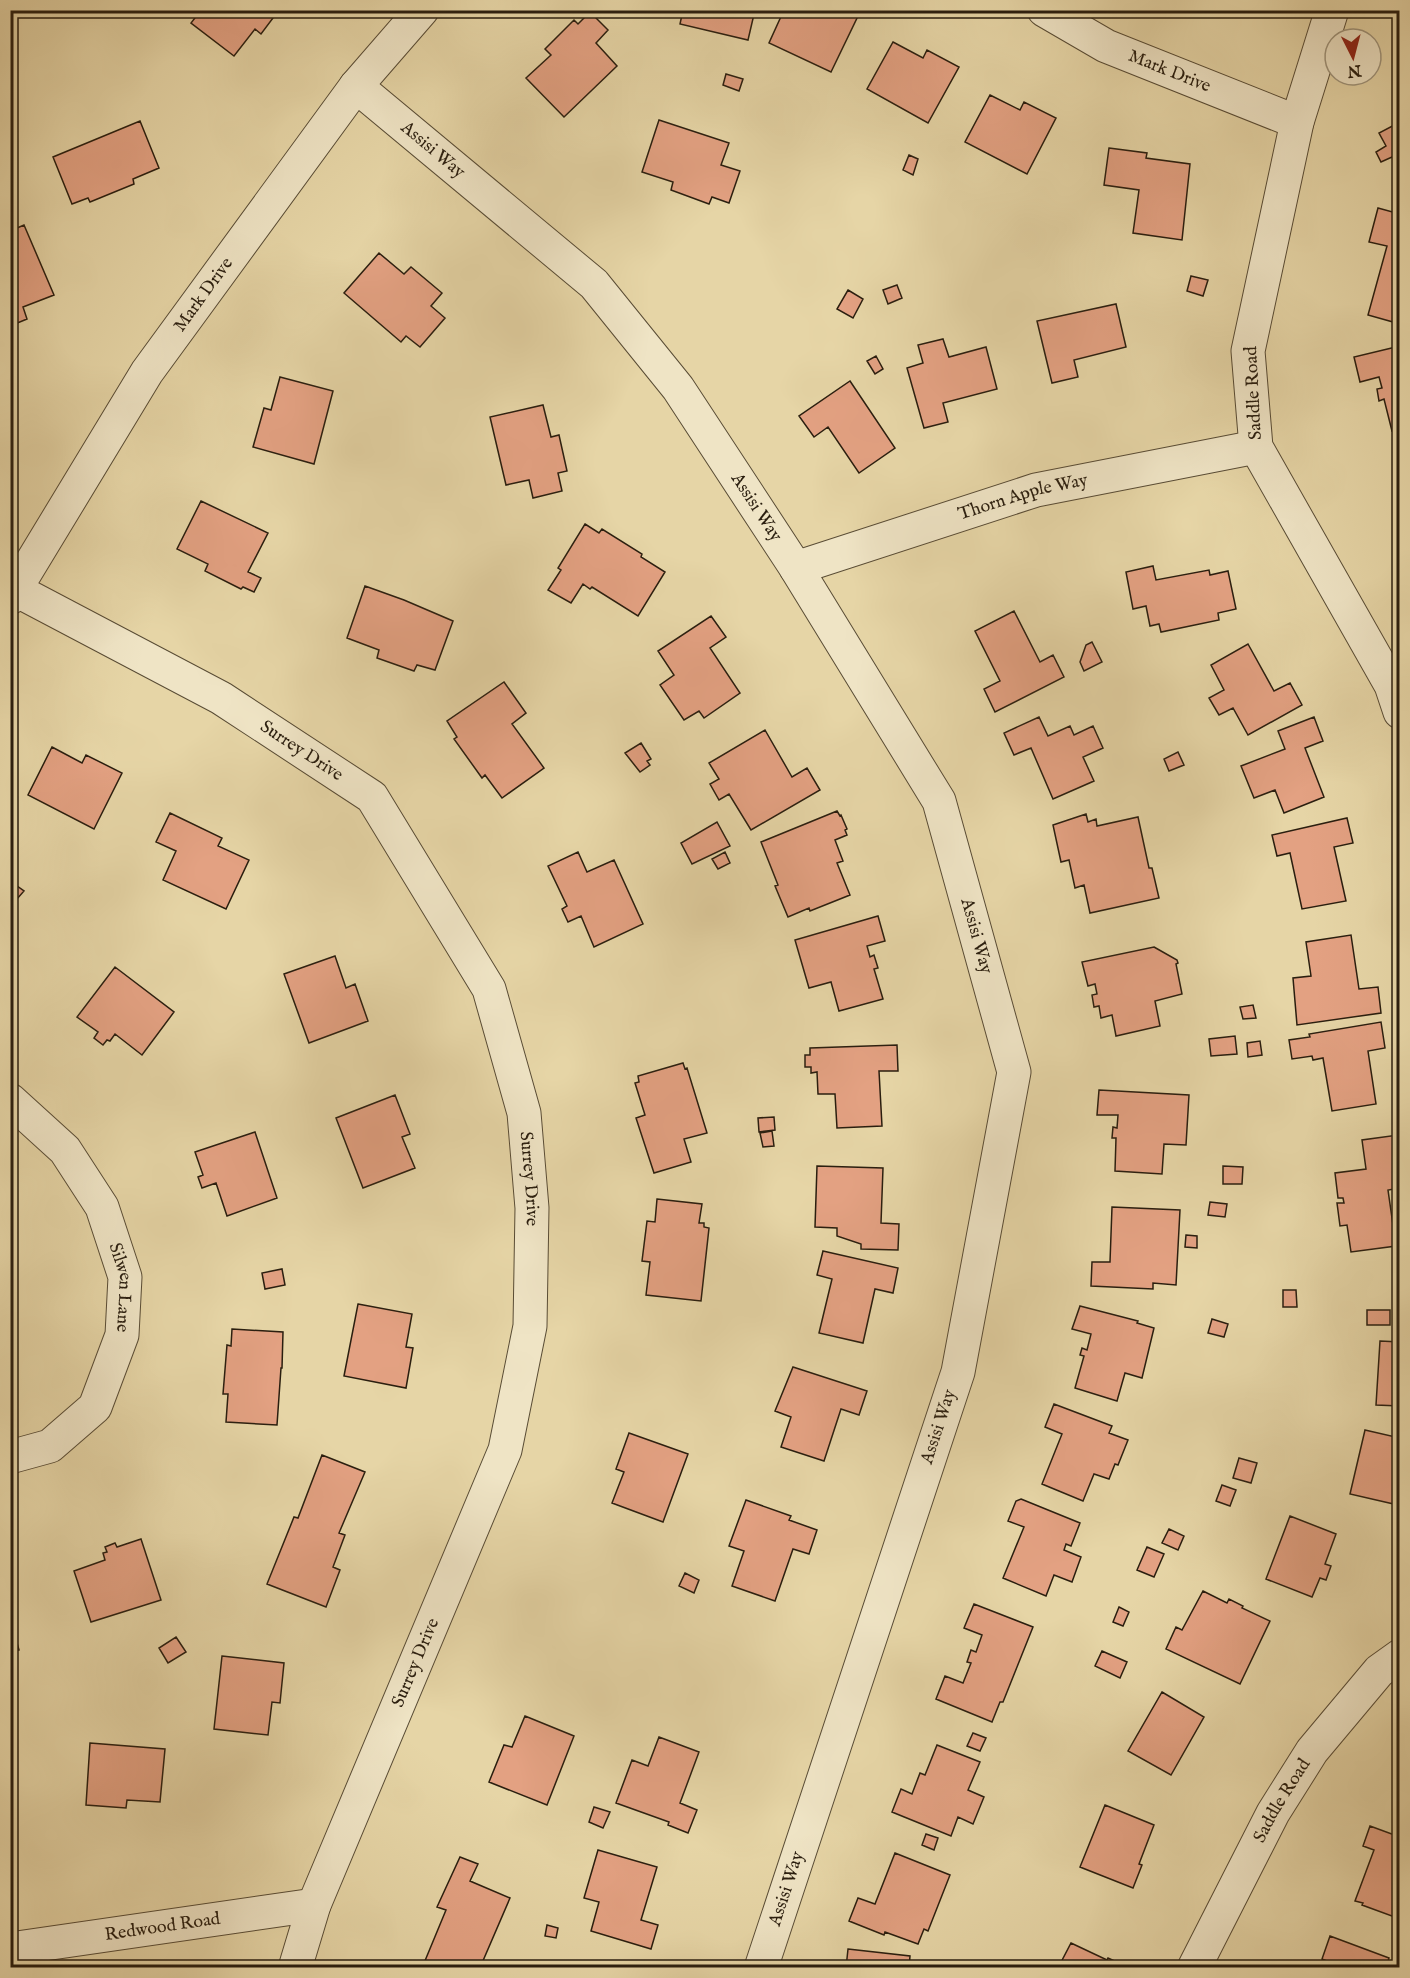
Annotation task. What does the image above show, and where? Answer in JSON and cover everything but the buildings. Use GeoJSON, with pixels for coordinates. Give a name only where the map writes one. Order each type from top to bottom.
{"type":"FeatureCollection","features":[{"type":"Feature","properties":{"kind":"street","name":"Mark Drive"},"geometry":{"type":"LineString","coordinates":[[13,594],[147,372],[356,86],[422,10]]}},
{"type":"Feature","properties":{"kind":"street","name":"Mark Drive"},"geometry":{"type":"LineString","coordinates":[[1044,10],[1106,46],[1297,122]]}},
{"type":"Feature","properties":{"kind":"street","name":"Saddle Road"},"geometry":{"type":"LineString","coordinates":[[1332,10],[1297,122],[1248,351],[1256,447],[1391,685],[1400,712]]}},
{"type":"Feature","properties":{"kind":"street","name":"Assisi Way"},"geometry":{"type":"LineString","coordinates":[[356,86],[594,284],[678,388],[796,568],[939,801],[1014,1072],[958,1372],[761,1968]]}},
{"type":"Feature","properties":{"kind":"street","name":"Thorn Apple Way"},"geometry":{"type":"LineString","coordinates":[[796,568],[1036,490],[1256,447]]}},
{"type":"Feature","properties":{"kind":"street","name":"Surrey Drive"},"geometry":{"type":"LineString","coordinates":[[13,594],[221,698],[372,797],[489,989],[524,1113],[532,1208],[530,1326],[505,1450],[314,1905],[295,1968]]}},
{"type":"Feature","properties":{"kind":"street","name":"Silwen Lane"},"geometry":{"type":"LineString","coordinates":[[10,1100],[65,1150],[71,1159],[102,1207],[125,1277],[122,1335],[95,1407],[50,1446],[10,1457]]}},
{"type":"Feature","properties":{"kind":"street","name":"Saddle Road"},"geometry":{"type":"LineString","coordinates":[[1194,1968],[1273,1813],[1312,1751],[1379,1671],[1400,1656]]}},
{"type":"Feature","properties":{"kind":"street","name":"Redwood Road"},"geometry":{"type":"LineString","coordinates":[[10,1949],[314,1905]]}}]}
